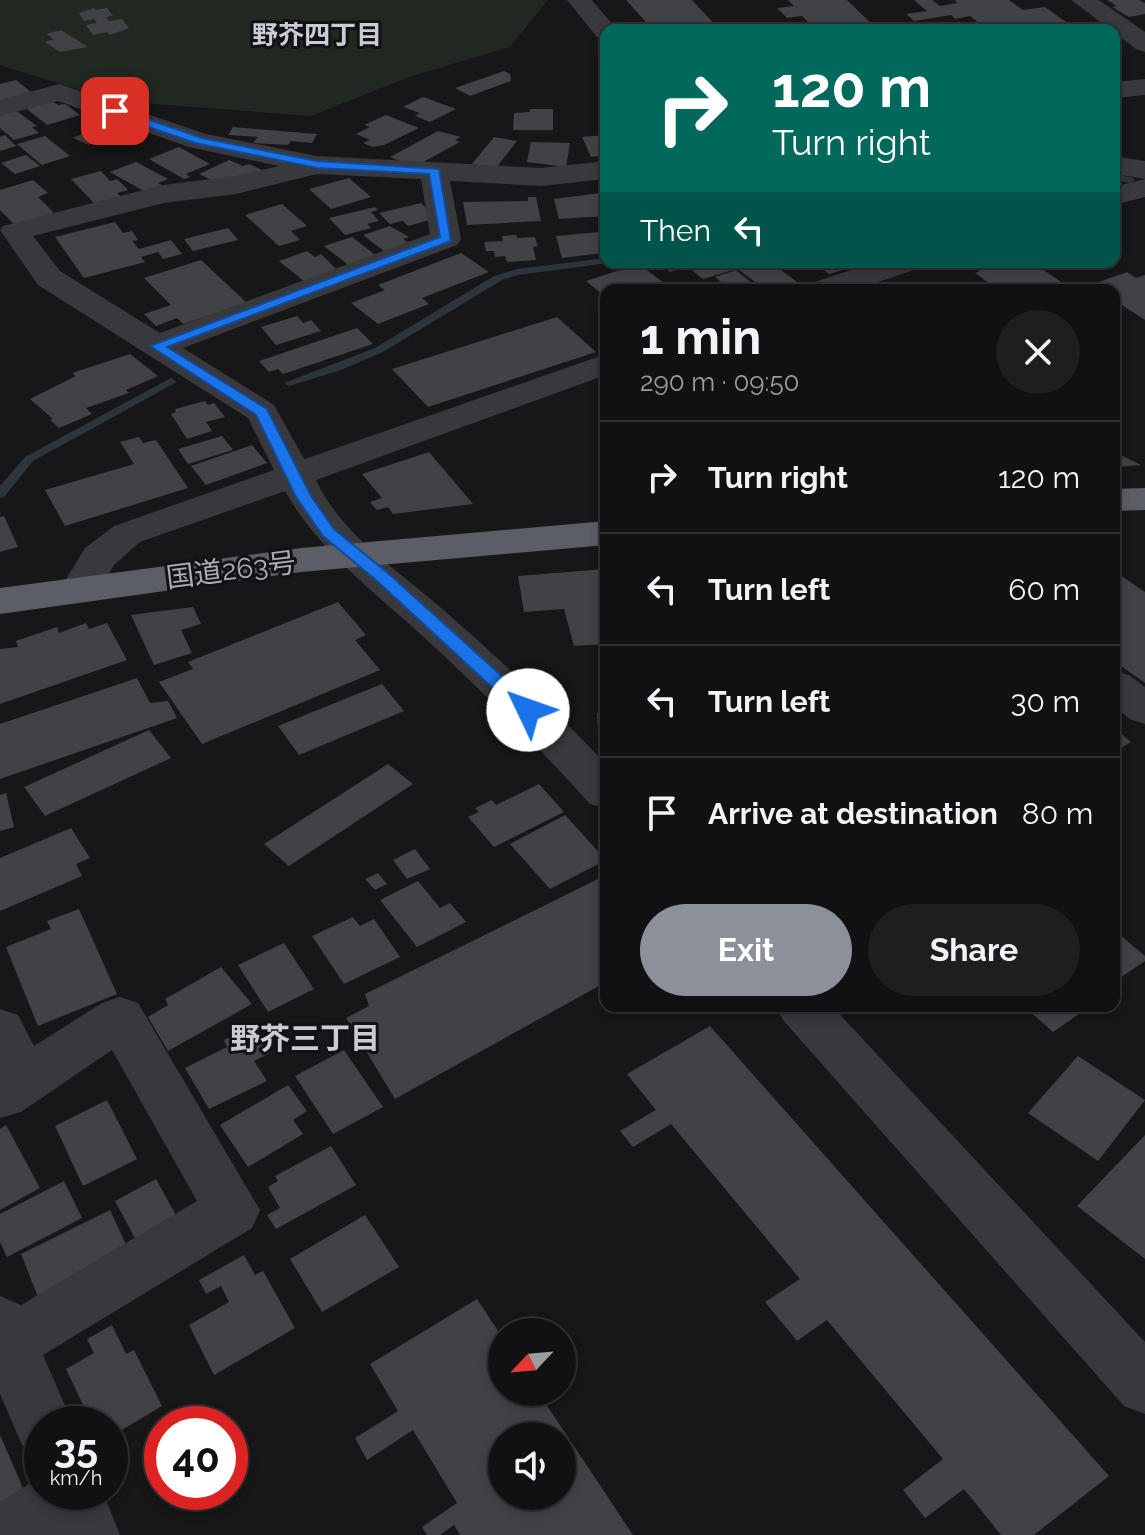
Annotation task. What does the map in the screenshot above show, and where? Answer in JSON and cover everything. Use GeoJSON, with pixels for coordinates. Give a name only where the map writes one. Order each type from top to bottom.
{"type":"FeatureCollection","features":[{"type":"Feature","properties":{"kind":"highway"},"geometry":{"type":"LineString","coordinates":[[1120,500],[1145,499]]}},
{"type":"Feature","properties":{"kind":"highway","name":"国道263号"},"geometry":{"type":"LineString","coordinates":[[0,601],[354,555],[600,534]]}},
{"type":"Feature","properties":{"kind":"street"},"geometry":{"type":"LineString","coordinates":[[579,0],[600,25]]}},
{"type":"Feature","properties":{"kind":"street"},"geometry":{"type":"LineString","coordinates":[[1083,0],[1117,24]]}},
{"type":"Feature","properties":{"kind":"street"},"geometry":{"type":"LineString","coordinates":[[1120,26],[1145,44]]}},
{"type":"Feature","properties":{"kind":"street"},"geometry":{"type":"LineString","coordinates":[[1120,89],[1145,87]]}},
{"type":"Feature","properties":{"kind":"street"},"geometry":{"type":"LineString","coordinates":[[0,108],[59,92],[199,141],[317,165],[541,177],[600,171]]}},
{"type":"Feature","properties":{"kind":"street"},"geometry":{"type":"LineString","coordinates":[[317,165],[236,185],[163,194],[7,226],[49,278],[262,412],[303,497],[329,532],[549,729],[600,785]]}},
{"type":"Feature","properties":{"kind":"street"},"geometry":{"type":"LineString","coordinates":[[1120,166],[1145,170]]}},
{"type":"Feature","properties":{"kind":"street"},"geometry":{"type":"LineString","coordinates":[[156,346],[446,239],[434,171]]}},
{"type":"Feature","properties":{"kind":"street"},"geometry":{"type":"LineString","coordinates":[[1120,194],[1145,188]]}},
{"type":"Feature","properties":{"kind":"street"},"geometry":{"type":"LineString","coordinates":[[841,284],[888,268]]}},
{"type":"Feature","properties":{"kind":"street"},"geometry":{"type":"LineString","coordinates":[[80,589],[99,557],[127,534],[600,366]]}},
{"type":"Feature","properties":{"kind":"street"},"geometry":{"type":"LineString","coordinates":[[1120,690],[1145,709]]}},
{"type":"Feature","properties":{"kind":"street"},"geometry":{"type":"LineString","coordinates":[[806,1012],[1145,1385]]}},
{"type":"Feature","properties":{"kind":"street"},"geometry":{"type":"LineString","coordinates":[[0,1030],[12,1088],[120,1018],[232,1210],[5,1333],[35,1406]]}},
{"type":"Feature","properties":{"kind":"street"},"geometry":{"type":"LineString","coordinates":[[6,1535],[44,1510]]}},
{"type":"Feature","properties":{"kind":"street"},"geometry":{"type":"LineString","coordinates":[[78,1510],[88,1535]]}},
{"type":"Feature","properties":{"kind":"shaded area"},"geometry":{"type":"Polygon","coordinates":[[[0,0],[548,0],[510,47],[409,77],[311,116],[115,101],[0,65],[0,0]]]}},
{"type":"Feature","properties":{"kind":"building"},"geometry":{"type":"Polygon","coordinates":[[[626,0],[692,0],[714,24],[648,24],[626,0]]]}},
{"type":"Feature","properties":{"kind":"building"},"geometry":{"type":"Polygon","coordinates":[[[788,0],[847,0],[872,24],[810,24],[802,16],[787,18],[777,8],[794,6],[788,0]]]}},
{"type":"Feature","properties":{"kind":"building"},"geometry":{"type":"Polygon","coordinates":[[[914,0],[932,0],[940,6],[958,3],[954,0],[1009,0],[1023,10],[1045,7],[1069,24],[980,24],[970,16],[955,19],[951,15],[914,21],[906,14],[927,11],[914,0]]]}},
{"type":"Feature","properties":{"kind":"building"},"geometry":{"type":"Polygon","coordinates":[[[1107,0],[1139,0],[1145,3],[1145,14],[1129,17],[1112,7],[1117,6],[1107,0]]]}},
{"type":"Feature","properties":{"kind":"building"},"geometry":{"type":"Polygon","coordinates":[[[107,8],[113,16],[106,17],[109,21],[122,19],[129,28],[110,35],[107,32],[93,35],[86,25],[97,23],[94,19],[84,21],[79,13],[107,8]]]}},
{"type":"Feature","properties":{"kind":"building"},"geometry":{"type":"Polygon","coordinates":[[[61,30],[88,47],[60,52],[45,42],[54,39],[46,34],[61,30]]]}},
{"type":"Feature","properties":{"kind":"building"},"geometry":{"type":"Polygon","coordinates":[[[504,71],[510,74],[511,81],[470,96],[455,88],[504,71]]]}},
{"type":"Feature","properties":{"kind":"building"},"geometry":{"type":"Polygon","coordinates":[[[16,80],[31,92],[0,101],[0,84],[16,80]]]}},
{"type":"Feature","properties":{"kind":"building"},"geometry":{"type":"Polygon","coordinates":[[[423,97],[456,109],[430,122],[415,116],[420,113],[403,107],[423,97]]]}},
{"type":"Feature","properties":{"kind":"building"},"geometry":{"type":"Polygon","coordinates":[[[52,101],[58,105],[65,104],[80,115],[47,125],[27,109],[52,101]]]}},
{"type":"Feature","properties":{"kind":"building"},"geometry":{"type":"Polygon","coordinates":[[[530,109],[553,109],[553,130],[513,130],[514,113],[530,112],[530,109]]]}},
{"type":"Feature","properties":{"kind":"building"},"geometry":{"type":"Polygon","coordinates":[[[15,110],[37,126],[32,127],[39,133],[14,140],[0,128],[0,114],[15,110]]]}},
{"type":"Feature","properties":{"kind":"building"},"geometry":{"type":"Polygon","coordinates":[[[386,115],[419,128],[384,145],[373,147],[363,143],[370,140],[356,134],[370,127],[364,125],[386,115]]]}},
{"type":"Feature","properties":{"kind":"building"},"geometry":{"type":"Polygon","coordinates":[[[106,123],[123,130],[89,145],[73,138],[106,123]]]}},
{"type":"Feature","properties":{"kind":"building"},"geometry":{"type":"Polygon","coordinates":[[[233,127],[317,134],[312,143],[253,143],[258,137],[228,135],[233,127]]]}},
{"type":"Feature","properties":{"kind":"building"},"geometry":{"type":"Polygon","coordinates":[[[438,131],[461,137],[455,140],[460,142],[414,167],[390,157],[438,131]]]}},
{"type":"Feature","properties":{"kind":"building"},"geometry":{"type":"Polygon","coordinates":[[[5,135],[16,146],[0,151],[0,137],[5,135]]]}},
{"type":"Feature","properties":{"kind":"building"},"geometry":{"type":"Polygon","coordinates":[[[45,136],[70,156],[42,165],[17,144],[45,136]]]}},
{"type":"Feature","properties":{"kind":"building"},"geometry":{"type":"Polygon","coordinates":[[[600,136],[600,156],[591,157],[582,137],[600,136]]]}},
{"type":"Feature","properties":{"kind":"building"},"geometry":{"type":"Polygon","coordinates":[[[494,137],[517,141],[496,168],[472,164],[494,137]]]}},
{"type":"Feature","properties":{"kind":"building"},"geometry":{"type":"Polygon","coordinates":[[[531,142],[570,143],[566,167],[527,162],[531,142]]]}},
{"type":"Feature","properties":{"kind":"building"},"geometry":{"type":"Polygon","coordinates":[[[179,147],[210,164],[186,174],[190,177],[184,179],[149,159],[179,147]]]}},
{"type":"Feature","properties":{"kind":"building"},"geometry":{"type":"Polygon","coordinates":[[[26,155],[40,166],[15,174],[1,163],[26,155]]]}},
{"type":"Feature","properties":{"kind":"building"},"geometry":{"type":"Polygon","coordinates":[[[229,160],[269,173],[217,183],[199,174],[229,160]]]}},
{"type":"Feature","properties":{"kind":"building"},"geometry":{"type":"Polygon","coordinates":[[[136,162],[168,179],[158,183],[165,187],[149,194],[110,172],[136,162]]]}},
{"type":"Feature","properties":{"kind":"building"},"geometry":{"type":"Polygon","coordinates":[[[101,171],[110,181],[117,179],[128,190],[117,193],[121,197],[95,204],[71,179],[101,171]]]}},
{"type":"Feature","properties":{"kind":"building"},"geometry":{"type":"Polygon","coordinates":[[[349,178],[371,197],[331,209],[309,189],[349,178]]]}},
{"type":"Feature","properties":{"kind":"building"},"geometry":{"type":"Polygon","coordinates":[[[33,180],[48,193],[38,197],[54,213],[15,225],[0,210],[0,190],[33,180]]]}},
{"type":"Feature","properties":{"kind":"building"},"geometry":{"type":"Polygon","coordinates":[[[600,193],[600,216],[559,219],[554,199],[600,193]]]}},
{"type":"Feature","properties":{"kind":"building"},"geometry":{"type":"Polygon","coordinates":[[[528,197],[536,197],[541,221],[467,225],[463,202],[528,201],[528,197]]]}},
{"type":"Feature","properties":{"kind":"building"},"geometry":{"type":"Polygon","coordinates":[[[421,203],[437,218],[408,226],[403,221],[390,224],[379,213],[421,203]]]}},
{"type":"Feature","properties":{"kind":"building"},"geometry":{"type":"Polygon","coordinates":[[[282,204],[307,226],[291,231],[300,240],[279,246],[245,215],[282,204]]]}},
{"type":"Feature","properties":{"kind":"building"},"geometry":{"type":"Polygon","coordinates":[[[375,207],[378,210],[371,212],[379,221],[367,224],[371,228],[345,235],[329,218],[375,207]]]}},
{"type":"Feature","properties":{"kind":"building"},"geometry":{"type":"Polygon","coordinates":[[[115,222],[123,233],[132,231],[138,240],[132,241],[139,249],[171,240],[182,254],[163,259],[158,252],[141,257],[145,262],[84,278],[55,237],[115,222]]]}},
{"type":"Feature","properties":{"kind":"building"},"geometry":{"type":"Polygon","coordinates":[[[390,226],[409,237],[403,239],[413,247],[389,255],[363,235],[390,226]]]}},
{"type":"Feature","properties":{"kind":"building"},"geometry":{"type":"Polygon","coordinates":[[[228,228],[238,240],[193,251],[184,239],[228,228]]]}},
{"type":"Feature","properties":{"kind":"building"},"geometry":{"type":"Polygon","coordinates":[[[600,232],[600,253],[562,258],[556,236],[600,232]]]}},
{"type":"Feature","properties":{"kind":"building"},"geometry":{"type":"Polygon","coordinates":[[[516,235],[517,238],[535,237],[538,246],[533,247],[536,260],[507,262],[505,256],[495,257],[494,251],[486,251],[484,242],[503,241],[502,236],[516,235]]]}},
{"type":"Feature","properties":{"kind":"building"},"geometry":{"type":"Polygon","coordinates":[[[352,237],[382,260],[351,267],[324,246],[352,237]]]}},
{"type":"Feature","properties":{"kind":"building"},"geometry":{"type":"Polygon","coordinates":[[[307,251],[315,257],[321,254],[341,274],[310,286],[279,261],[307,251]]]}},
{"type":"Feature","properties":{"kind":"building"},"geometry":{"type":"Polygon","coordinates":[[[461,253],[489,272],[422,298],[429,304],[378,324],[351,303],[385,290],[378,285],[461,253]]]}},
{"type":"Feature","properties":{"kind":"building"},"geometry":{"type":"Polygon","coordinates":[[[201,260],[247,303],[183,324],[177,318],[156,326],[144,314],[171,305],[144,278],[201,260]]]}},
{"type":"Feature","properties":{"kind":"building"},"geometry":{"type":"Polygon","coordinates":[[[627,268],[644,268],[665,284],[600,284],[600,292],[586,281],[627,268]]]}},
{"type":"Feature","properties":{"kind":"building"},"geometry":{"type":"Polygon","coordinates":[[[689,268],[740,268],[703,279],[689,268]]]}},
{"type":"Feature","properties":{"kind":"building"},"geometry":{"type":"Polygon","coordinates":[[[778,268],[800,284],[758,284],[739,270],[778,268]]]}},
{"type":"Feature","properties":{"kind":"building"},"geometry":{"type":"Polygon","coordinates":[[[822,268],[849,268],[829,274],[822,268]]]}},
{"type":"Feature","properties":{"kind":"building"},"geometry":{"type":"Polygon","coordinates":[[[975,268],[1041,268],[1064,284],[991,284],[975,273],[980,271],[975,268]]]}},
{"type":"Feature","properties":{"kind":"building"},"geometry":{"type":"Polygon","coordinates":[[[736,270],[753,284],[724,284],[715,277],[736,270]]]}},
{"type":"Feature","properties":{"kind":"building"},"geometry":{"type":"Polygon","coordinates":[[[1127,272],[1136,278],[1145,275],[1145,320],[1120,304],[1120,284],[1093,284],[1127,272]]]}},
{"type":"Feature","properties":{"kind":"building"},"geometry":{"type":"Polygon","coordinates":[[[297,316],[303,323],[311,320],[321,331],[276,345],[261,327],[297,316]]]}},
{"type":"Feature","properties":{"kind":"building"},"geometry":{"type":"Polygon","coordinates":[[[557,317],[596,352],[428,407],[392,369],[557,317]]]}},
{"type":"Feature","properties":{"kind":"building"},"geometry":{"type":"Polygon","coordinates":[[[357,328],[373,344],[283,374],[278,369],[269,372],[259,361],[357,328]]]}},
{"type":"Feature","properties":{"kind":"building"},"geometry":{"type":"Polygon","coordinates":[[[130,354],[158,376],[126,390],[129,393],[86,408],[92,414],[59,428],[30,399],[76,376],[72,373],[130,354]]]}},
{"type":"Feature","properties":{"kind":"building"},"geometry":{"type":"Polygon","coordinates":[[[205,401],[208,405],[214,403],[225,417],[206,422],[212,431],[187,439],[171,414],[176,412],[175,409],[205,401]]]}},
{"type":"Feature","properties":{"kind":"building"},"geometry":{"type":"Polygon","coordinates":[[[222,436],[233,450],[188,464],[178,449],[222,436]]]}},
{"type":"Feature","properties":{"kind":"building"},"geometry":{"type":"Polygon","coordinates":[[[139,437],[143,443],[156,440],[188,488],[65,526],[45,490],[134,464],[120,442],[139,437]]]}},
{"type":"Feature","properties":{"kind":"building"},"geometry":{"type":"Polygon","coordinates":[[[252,445],[267,463],[206,485],[191,466],[252,445]]]}},
{"type":"Feature","properties":{"kind":"building"},"geometry":{"type":"Polygon","coordinates":[[[429,452],[473,504],[393,514],[388,507],[377,510],[370,502],[382,498],[362,474],[429,452]]]}},
{"type":"Feature","properties":{"kind":"building"},"geometry":{"type":"Polygon","coordinates":[[[1120,455],[1141,465],[1120,467],[1120,455]]]}},
{"type":"Feature","properties":{"kind":"building"},"geometry":{"type":"Polygon","coordinates":[[[4,516],[18,547],[0,552],[0,517],[4,516]]]}},
{"type":"Feature","properties":{"kind":"building"},"geometry":{"type":"Polygon","coordinates":[[[600,569],[600,644],[574,646],[564,609],[524,612],[518,576],[600,569]]]}},
{"type":"Feature","properties":{"kind":"building"},"geometry":{"type":"Polygon","coordinates":[[[1120,575],[1145,592],[1145,683],[1120,665],[1120,575]]]}},
{"type":"Feature","properties":{"kind":"building"},"geometry":{"type":"Polygon","coordinates":[[[338,602],[366,635],[355,640],[380,670],[202,744],[159,682],[193,669],[188,662],[338,602]]]}},
{"type":"Feature","properties":{"kind":"building"},"geometry":{"type":"Polygon","coordinates":[[[193,607],[201,624],[181,630],[192,653],[154,665],[131,615],[193,607]]]}},
{"type":"Feature","properties":{"kind":"building"},"geometry":{"type":"Polygon","coordinates":[[[86,623],[89,629],[107,623],[127,660],[0,704],[0,649],[18,647],[16,641],[57,627],[59,633],[86,623]]]}},
{"type":"Feature","properties":{"kind":"building"},"geometry":{"type":"Polygon","coordinates":[[[137,678],[150,703],[168,701],[177,718],[0,779],[0,724],[137,678]]]}},
{"type":"Feature","properties":{"kind":"building"},"geometry":{"type":"Polygon","coordinates":[[[382,684],[404,711],[299,755],[278,726],[382,684]]]}},
{"type":"Feature","properties":{"kind":"building"},"geometry":{"type":"Polygon","coordinates":[[[597,713],[600,713],[600,730],[597,713]]]}},
{"type":"Feature","properties":{"kind":"building"},"geometry":{"type":"Polygon","coordinates":[[[149,730],[171,758],[45,816],[24,787],[149,730]]]}},
{"type":"Feature","properties":{"kind":"building"},"geometry":{"type":"Polygon","coordinates":[[[1120,733],[1131,742],[1120,748],[1120,733]]]}},
{"type":"Feature","properties":{"kind":"building"},"geometry":{"type":"Polygon","coordinates":[[[388,764],[413,784],[289,866],[264,844],[388,764]]]}},
{"type":"Feature","properties":{"kind":"building"},"geometry":{"type":"Polygon","coordinates":[[[539,784],[564,812],[494,847],[468,817],[479,812],[475,808],[492,800],[496,805],[539,784]]]}},
{"type":"Feature","properties":{"kind":"building"},"geometry":{"type":"Polygon","coordinates":[[[6,793],[14,827],[0,831],[0,795],[6,793]]]}},
{"type":"Feature","properties":{"kind":"building"},"geometry":{"type":"Polygon","coordinates":[[[565,815],[600,853],[600,863],[550,889],[510,844],[565,815]]]}},
{"type":"Feature","properties":{"kind":"building"},"geometry":{"type":"Polygon","coordinates":[[[71,828],[90,858],[76,864],[82,876],[0,911],[0,858],[71,828]]]}},
{"type":"Feature","properties":{"kind":"building"},"geometry":{"type":"Polygon","coordinates":[[[415,849],[430,869],[407,879],[393,860],[415,849]]]}},
{"type":"Feature","properties":{"kind":"building"},"geometry":{"type":"Polygon","coordinates":[[[378,873],[387,884],[375,890],[365,879],[378,873]]]}},
{"type":"Feature","properties":{"kind":"building"},"geometry":{"type":"Polygon","coordinates":[[[600,880],[600,985],[395,1099],[346,1018],[369,1006],[365,994],[600,880]]]}},
{"type":"Feature","properties":{"kind":"building"},"geometry":{"type":"Polygon","coordinates":[[[418,881],[440,908],[450,903],[466,922],[417,947],[380,900],[418,881]]]}},
{"type":"Feature","properties":{"kind":"building"},"geometry":{"type":"Polygon","coordinates":[[[79,909],[117,994],[38,1026],[6,947],[51,929],[47,921],[79,909]]]}},
{"type":"Feature","properties":{"kind":"building"},"geometry":{"type":"Polygon","coordinates":[[[353,917],[360,926],[374,919],[400,957],[344,984],[312,936],[353,917]]]}},
{"type":"Feature","properties":{"kind":"building"},"geometry":{"type":"Polygon","coordinates":[[[1120,935],[1145,956],[1145,961],[1120,978],[1120,935]]]}},
{"type":"Feature","properties":{"kind":"building"},"geometry":{"type":"Polygon","coordinates":[[[284,943],[314,989],[268,1012],[238,965],[284,943]]]}},
{"type":"Feature","properties":{"kind":"building"},"geometry":{"type":"Polygon","coordinates":[[[221,967],[252,1004],[168,1051],[148,1017],[168,1005],[165,999],[221,967]]]}},
{"type":"Feature","properties":{"kind":"building"},"geometry":{"type":"Polygon","coordinates":[[[1031,1012],[1082,1012],[1053,1032],[1031,1012]]]}},
{"type":"Feature","properties":{"kind":"building"},"geometry":{"type":"Polygon","coordinates":[[[253,1026],[270,1053],[254,1061],[267,1081],[209,1109],[185,1068],[227,1047],[224,1040],[253,1026]]]}},
{"type":"Feature","properties":{"kind":"building"},"geometry":{"type":"Polygon","coordinates":[[[710,1026],[1109,1476],[1034,1535],[1001,1535],[964,1489],[925,1518],[903,1490],[943,1459],[827,1320],[797,1341],[765,1302],[800,1279],[671,1124],[633,1147],[620,1131],[656,1110],[627,1074],[710,1026]]]}},
{"type":"Feature","properties":{"kind":"building"},"geometry":{"type":"Polygon","coordinates":[[[344,1050],[383,1107],[333,1134],[295,1076],[344,1050]]]}},
{"type":"Feature","properties":{"kind":"building"},"geometry":{"type":"Polygon","coordinates":[[[1078,1056],[1145,1100],[1098,1161],[1028,1113],[1078,1056]]]}},
{"type":"Feature","properties":{"kind":"building"},"geometry":{"type":"Polygon","coordinates":[[[288,1085],[307,1111],[293,1120],[303,1134],[248,1167],[220,1125],[288,1085]]]}},
{"type":"Feature","properties":{"kind":"building"},"geometry":{"type":"Polygon","coordinates":[[[107,1100],[137,1159],[83,1186],[55,1126],[107,1100]]]}},
{"type":"Feature","properties":{"kind":"building"},"geometry":{"type":"Polygon","coordinates":[[[6,1125],[40,1188],[0,1210],[0,1129],[6,1125]]]}},
{"type":"Feature","properties":{"kind":"building"},"geometry":{"type":"Polygon","coordinates":[[[1145,1135],[1145,1259],[1077,1206],[1145,1135]]]}},
{"type":"Feature","properties":{"kind":"building"},"geometry":{"type":"Polygon","coordinates":[[[331,1146],[356,1185],[276,1229],[267,1215],[280,1208],[268,1187],[278,1181],[275,1176],[331,1146]]]}},
{"type":"Feature","properties":{"kind":"building"},"geometry":{"type":"Polygon","coordinates":[[[156,1179],[178,1219],[137,1242],[115,1201],[156,1179]]]}},
{"type":"Feature","properties":{"kind":"building"},"geometry":{"type":"Polygon","coordinates":[[[64,1181],[82,1218],[7,1257],[0,1242],[0,1214],[64,1181]]]}},
{"type":"Feature","properties":{"kind":"building"},"geometry":{"type":"Polygon","coordinates":[[[110,1210],[129,1251],[38,1297],[21,1254],[110,1210]]]}},
{"type":"Feature","properties":{"kind":"building"},"geometry":{"type":"Polygon","coordinates":[[[365,1215],[399,1267],[322,1312],[290,1259],[365,1215]]]}},
{"type":"Feature","properties":{"kind":"building"},"geometry":{"type":"Polygon","coordinates":[[[244,1255],[255,1275],[263,1271],[295,1328],[214,1375],[189,1325],[229,1302],[221,1286],[206,1294],[199,1280],[244,1255]]]}},
{"type":"Feature","properties":{"kind":"building"},"geometry":{"type":"Polygon","coordinates":[[[477,1299],[490,1318],[488,1406],[547,1406],[558,1422],[488,1422],[488,1510],[576,1510],[576,1449],[633,1535],[460,1535],[454,1525],[440,1535],[427,1535],[422,1527],[457,1503],[413,1430],[367,1460],[355,1438],[398,1411],[370,1364],[477,1299]]]}},
{"type":"Feature","properties":{"kind":"building"},"geometry":{"type":"Polygon","coordinates":[[[112,1325],[126,1354],[134,1350],[162,1406],[144,1406],[144,1417],[128,1426],[128,1406],[83,1406],[66,1369],[94,1353],[87,1339],[112,1325]]]}},
{"type":"Feature","properties":{"kind":"building"},"geometry":{"type":"Polygon","coordinates":[[[0,1435],[24,1496],[0,1511],[0,1435]]]}},
{"type":"Feature","properties":{"kind":"waterway"},"geometry":{"type":"LineString","coordinates":[[1120,178],[1130,180]]}},
{"type":"Feature","properties":{"kind":"waterway"},"geometry":{"type":"LineString","coordinates":[[289,383],[337,368],[379,350],[498,278],[517,272],[600,262]]}},
{"type":"Feature","properties":{"kind":"waterway"},"geometry":{"type":"LineString","coordinates":[[0,494],[29,459],[171,381]]}},
{"type":"Feature","properties":{"kind":"district","name":"野芥四丁目"},"geometry":{"type":"Point","coordinates":[317,35]}},
{"type":"Feature","properties":{"kind":"district","name":"野芥三丁目"},"geometry":{"type":"Point","coordinates":[305,1038]}},
{"type":"Feature","properties":{"kind":"route"},"geometry":{"type":"LineString","coordinates":[[115,111],[199,141],[317,165],[434,171],[446,239],[156,346],[262,412],[303,497],[329,532],[383,577],[528,710]]}}]}
